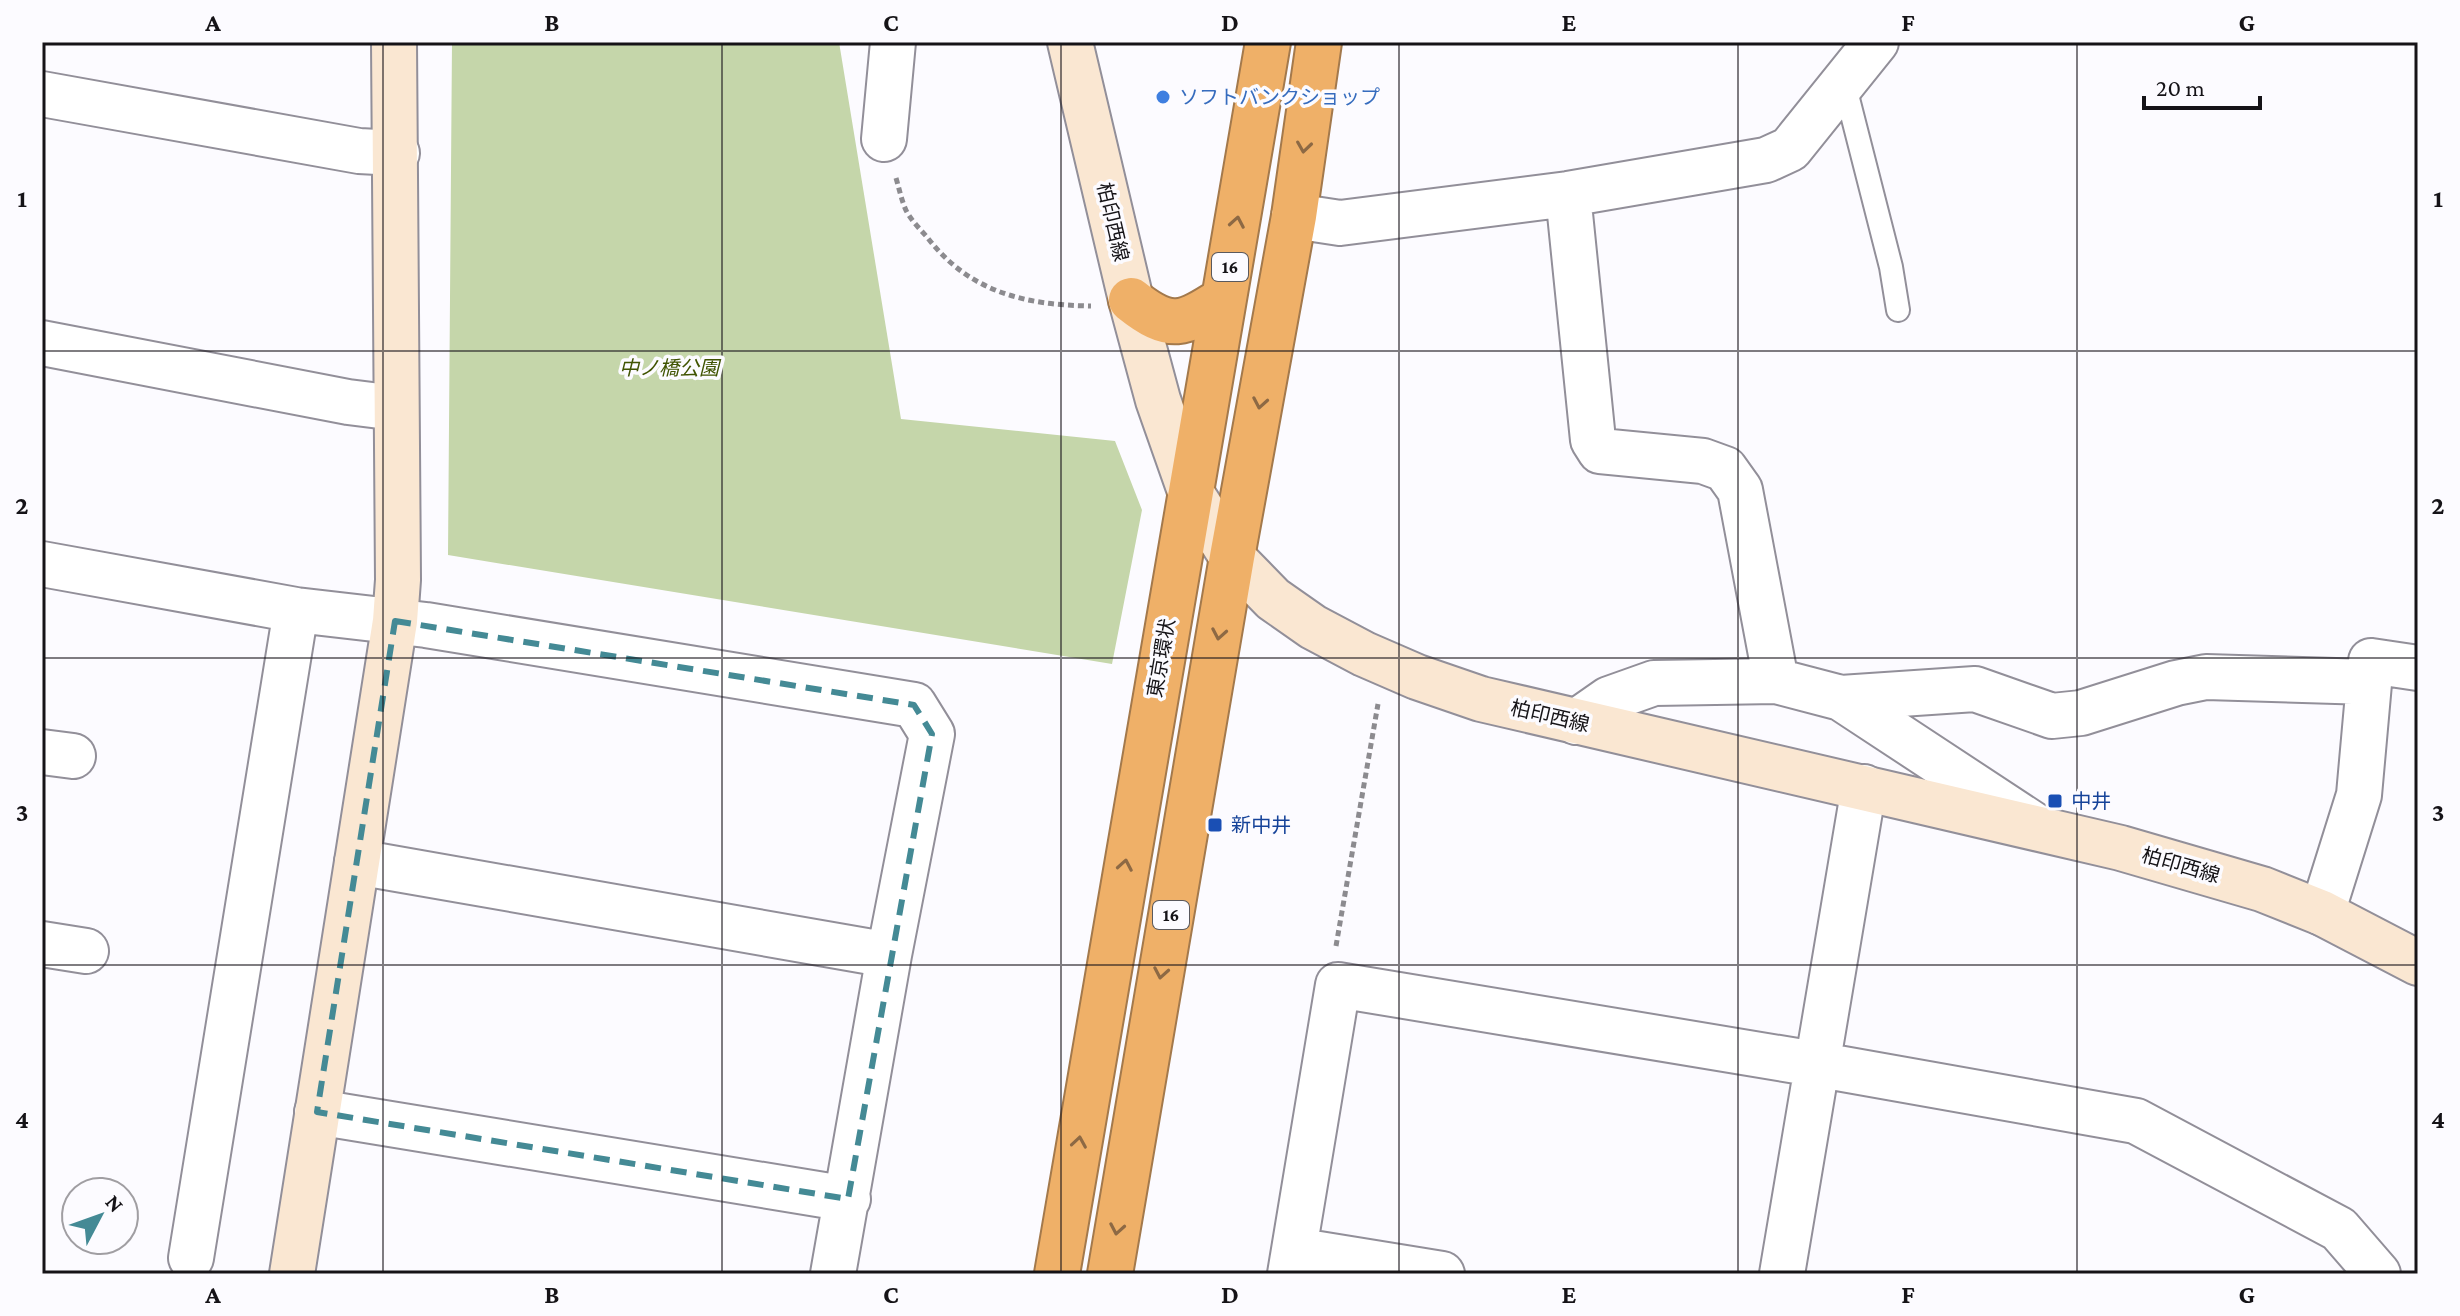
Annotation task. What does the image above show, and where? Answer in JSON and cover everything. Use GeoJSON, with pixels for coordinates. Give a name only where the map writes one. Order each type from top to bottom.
{"type":"FeatureCollection","features":[{"type":"Feature","properties":{"kind":"highway","name":"東京環状"},"geometry":{"type":"LineString","coordinates":[[1057,1274],[1268,42]]}},
{"type":"Feature","properties":{"kind":"highway","name":"16"},"geometry":{"type":"LineString","coordinates":[[1110,1274],[1232,557],[1294,216],[1319,42]]}},
{"type":"Feature","properties":{"kind":"highway"},"geometry":{"type":"LineString","coordinates":[[1131,300],[1155,319],[1179,321],[1194,318],[1224,299]]}},
{"type":"Feature","properties":{"kind":"main road"},"geometry":{"type":"LineString","coordinates":[[292,1274],[395,621],[398,580],[394,42]]}},
{"type":"Feature","properties":{"kind":"main road","name":"柏印西線"},"geometry":{"type":"LineString","coordinates":[[1070,42],[1131,300],[1158,400],[1190,491],[1232,557],[1273,599],[1313,627],[1417,677],[1481,699],[2037,827],[2213,874],[2322,913],[2418,963]]}},
{"type":"Feature","properties":{"kind":"street"},"geometry":{"type":"LineString","coordinates":[[884,139],[893,42]]}},
{"type":"Feature","properties":{"kind":"street"},"geometry":{"type":"LineString","coordinates":[[1294,216],[1340,223],[1568,194],[1766,160],[1790,149],[1876,42]]}},
{"type":"Feature","properties":{"kind":"street"},"geometry":{"type":"LineString","coordinates":[[42,94],[359,151],[397,153]]}},
{"type":"Feature","properties":{"kind":"street"},"geometry":{"type":"LineString","coordinates":[[1568,194],[1593,440],[1600,451],[1703,461],[1725,469],[1740,490],[1776,681]]}},
{"type":"Feature","properties":{"kind":"street"},"geometry":{"type":"LineString","coordinates":[[42,343],[348,402],[396,408]]}},
{"type":"Feature","properties":{"kind":"street"},"geometry":{"type":"LineString","coordinates":[[42,564],[296,610],[395,621],[914,705],[932,734],[889,955],[833,1274]]}},
{"type":"Feature","properties":{"kind":"street"},"geometry":{"type":"LineString","coordinates":[[191,1258],[296,610]]}},
{"type":"Feature","properties":{"kind":"street"},"geometry":{"type":"LineString","coordinates":[[2322,913],[2359,795],[2371,661],[2418,668]]}},
{"type":"Feature","properties":{"kind":"street"},"geometry":{"type":"LineString","coordinates":[[1576,722],[1609,699],[1654,683],[1776,681],[1841,698],[1975,689],[2052,716],[2081,713],[2176,683],[2206,677],[2369,682]]}},
{"type":"Feature","properties":{"kind":"street"},"geometry":{"type":"LineString","coordinates":[[1841,698],[2037,827]]}},
{"type":"Feature","properties":{"kind":"street"},"geometry":{"type":"LineString","coordinates":[[1782,1274],[1864,787]]}},
{"type":"Feature","properties":{"kind":"street"},"geometry":{"type":"LineString","coordinates":[[357,862],[889,955]]}},
{"type":"Feature","properties":{"kind":"street"},"geometry":{"type":"LineString","coordinates":[[42,944],[86,951]]}},
{"type":"Feature","properties":{"kind":"street"},"geometry":{"type":"LineString","coordinates":[[1442,1274],[1292,1262],[1338,985],[2136,1121],[2339,1229],[2370,1272]]}},
{"type":"Feature","properties":{"kind":"street"},"geometry":{"type":"LineString","coordinates":[[317,1112],[848,1199]]}},
{"type":"Feature","properties":{"kind":"lane"},"geometry":{"type":"LineString","coordinates":[[1844,83],[1891,267],[1898,310]]}},
{"type":"Feature","properties":{"kind":"path"},"geometry":{"type":"LineString","coordinates":[[884,139],[906,211],[933,246],[959,272],[992,291],[1038,302],[1094,306],[1131,300]]}},
{"type":"Feature","properties":{"kind":"path"},"geometry":{"type":"LineString","coordinates":[[1338,985],[1335,952],[1378,703]]}},
{"type":"Feature","properties":{"kind":"highlighted area"},"geometry":{"type":"Polygon","coordinates":[[[395,621],[914,705],[932,734],[848,1199],[317,1112],[395,621]]]}},
{"type":"Feature","properties":{"kind":"green space","name":"中ノ橋公園"},"geometry":{"type":"Polygon","coordinates":[[[452,42],[839,42],[901,419],[1115,441],[1142,510],[1112,664],[448,555],[452,42]]]}},
{"type":"Feature","properties":{"kind":"place","name":"ソフトバンクショップ"},"geometry":{"type":"Point","coordinates":[1163,97]}},
{"type":"Feature","properties":{"kind":"place","name":"中井"},"geometry":{"type":"Point","coordinates":[2055,801]}},
{"type":"Feature","properties":{"kind":"place","name":"新中井"},"geometry":{"type":"Point","coordinates":[1215,825]}}]}
